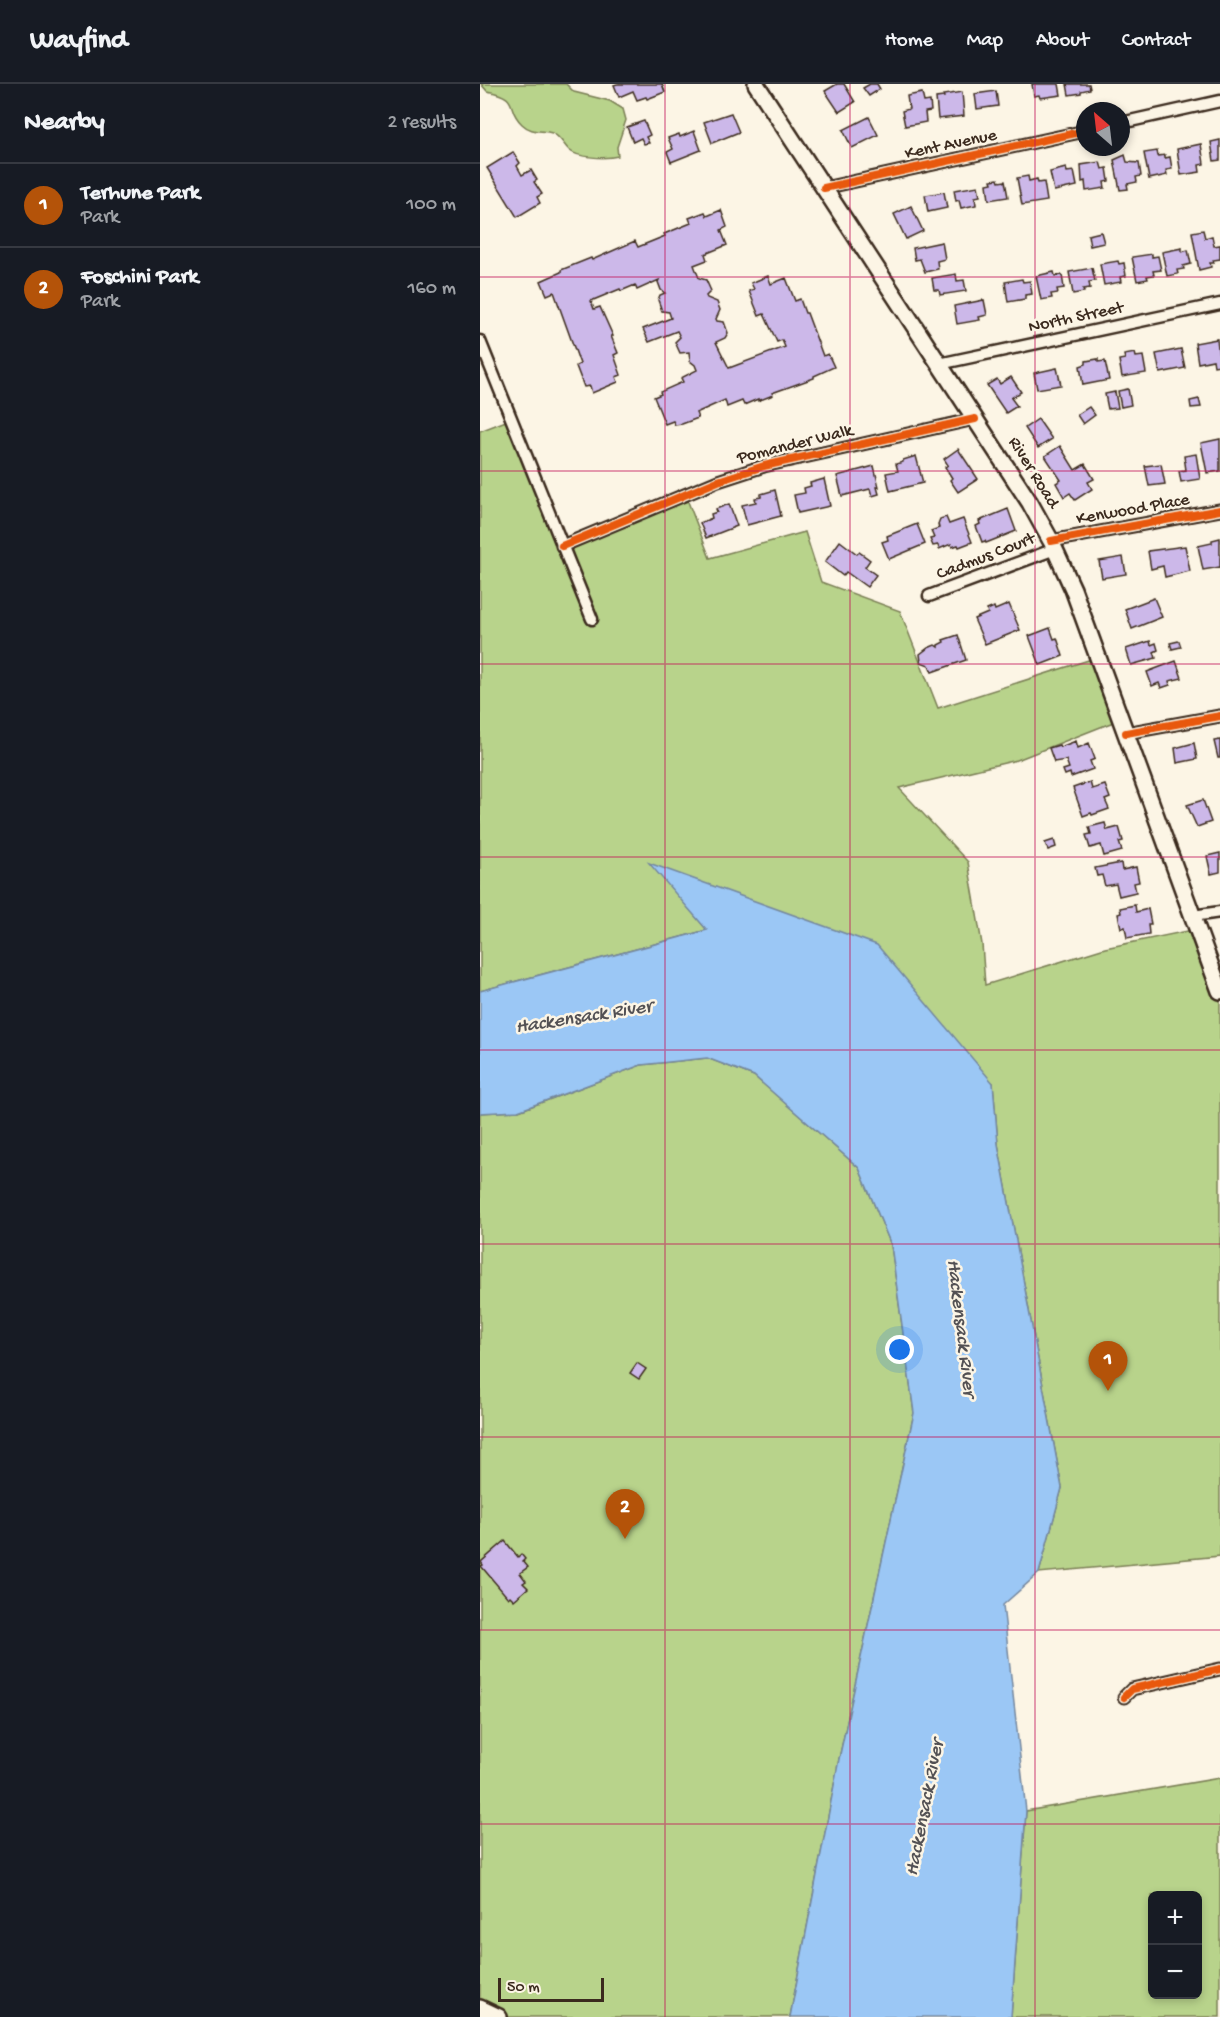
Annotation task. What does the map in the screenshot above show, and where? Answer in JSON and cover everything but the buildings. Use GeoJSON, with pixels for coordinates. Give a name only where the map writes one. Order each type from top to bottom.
{"type":"FeatureCollection","features":[{"type":"Feature","properties":{"kind":"main road","name":"River Road"},"geometry":{"type":"LineString","coordinates":[[756,84],[1030,503],[1053,545],[1073,589],[1220,991]]}},
{"type":"Feature","properties":{"kind":"main road"},"geometry":{"type":"LineString","coordinates":[[480,2008],[499,2017]]}},
{"type":"Feature","properties":{"kind":"street"},"geometry":{"type":"LineString","coordinates":[[1130,121],[1220,101]]}},
{"type":"Feature","properties":{"kind":"street","name":"Kent Avenue"},"geometry":{"type":"LineString","coordinates":[[824,188],[1076,133]]}},
{"type":"Feature","properties":{"kind":"street","name":"North Street"},"geometry":{"type":"LineString","coordinates":[[939,364],[1220,304]]}},
{"type":"Feature","properties":{"kind":"street"},"geometry":{"type":"LineString","coordinates":[[480,341],[592,619]]}},
{"type":"Feature","properties":{"kind":"street","name":"Pomander Walk"},"geometry":{"type":"LineString","coordinates":[[562,546],[718,481],[764,465],[975,419]]}},
{"type":"Feature","properties":{"kind":"street","name":"Kenwood Place"},"geometry":{"type":"LineString","coordinates":[[1053,545],[1220,510]]}},
{"type":"Feature","properties":{"kind":"street","name":"Cadmus Court"},"geometry":{"type":"LineString","coordinates":[[929,596],[1053,545]]}},
{"type":"Feature","properties":{"kind":"street"},"geometry":{"type":"LineString","coordinates":[[1126,733],[1220,716]]}},
{"type":"Feature","properties":{"kind":"street"},"geometry":{"type":"LineString","coordinates":[[1193,916],[1220,912]]}},
{"type":"Feature","properties":{"kind":"street"},"geometry":{"type":"LineString","coordinates":[[1124,1697],[1132,1689],[1220,1669]]}},
{"type":"Feature","properties":{"kind":"green space"},"geometry":{"type":"Polygon","coordinates":[[[481,84],[566,84],[574,92],[610,101],[623,109],[626,120],[617,147],[618,156],[592,157],[573,153],[555,134],[525,127],[514,113],[509,100],[487,91],[481,84]]]}},
{"type":"Feature","properties":{"kind":"green space"},"geometry":{"type":"Polygon","coordinates":[[[511,419],[562,546],[685,494],[710,558],[805,532],[821,582],[900,611],[938,708],[1098,657],[1121,719],[1017,760],[899,788],[968,862],[982,944],[985,985],[1105,948],[1197,929],[1220,991],[1220,1556],[1039,1573],[1062,1488],[998,1144],[993,1083],[651,864],[707,930],[480,991],[480,431],[511,419]]]}},
{"type":"Feature","properties":{"kind":"green space"},"geometry":{"type":"Polygon","coordinates":[[[707,1058],[754,1076],[859,1168],[891,1245],[914,1413],[839,1759],[790,2017],[499,2017],[480,2008],[480,1113],[519,1111],[641,1065],[707,1058]]]}},
{"type":"Feature","properties":{"kind":"green space"},"geometry":{"type":"Polygon","coordinates":[[[1220,1778],[1220,2017],[1011,2017],[1026,1811],[1220,1778]]]}},
{"type":"Feature","properties":{"kind":"water","name":"Hackensack River"},"geometry":{"type":"Polygon","coordinates":[[[649,863],[877,945],[993,1083],[998,1144],[1062,1488],[1039,1573],[1003,1605],[1026,1811],[1011,2017],[790,2017],[839,1759],[914,1413],[891,1245],[859,1168],[754,1076],[707,1058],[641,1065],[518,1111],[480,1113],[480,991],[707,930],[649,863]]]}},
{"type":"Feature","properties":{"kind":"cycle path"},"geometry":{"type":"LineString","coordinates":[[824,188],[1076,133]]}},
{"type":"Feature","properties":{"kind":"cycle path"},"geometry":{"type":"LineString","coordinates":[[562,546],[718,481],[764,466],[975,419]]}},
{"type":"Feature","properties":{"kind":"cycle path"},"geometry":{"type":"LineString","coordinates":[[1051,541],[1220,510]]}},
{"type":"Feature","properties":{"kind":"cycle path"},"geometry":{"type":"LineString","coordinates":[[1126,733],[1220,716]]}},
{"type":"Feature","properties":{"kind":"cycle path"},"geometry":{"type":"LineString","coordinates":[[1124,1697],[1132,1689],[1220,1669]]}},
{"type":"Feature","properties":{"kind":"place","name":"Terhune Park"},"geometry":{"type":"Point","coordinates":[1108,1391]}},
{"type":"Feature","properties":{"kind":"place","name":"Foschini Park"},"geometry":{"type":"Point","coordinates":[625,1539]}}]}
